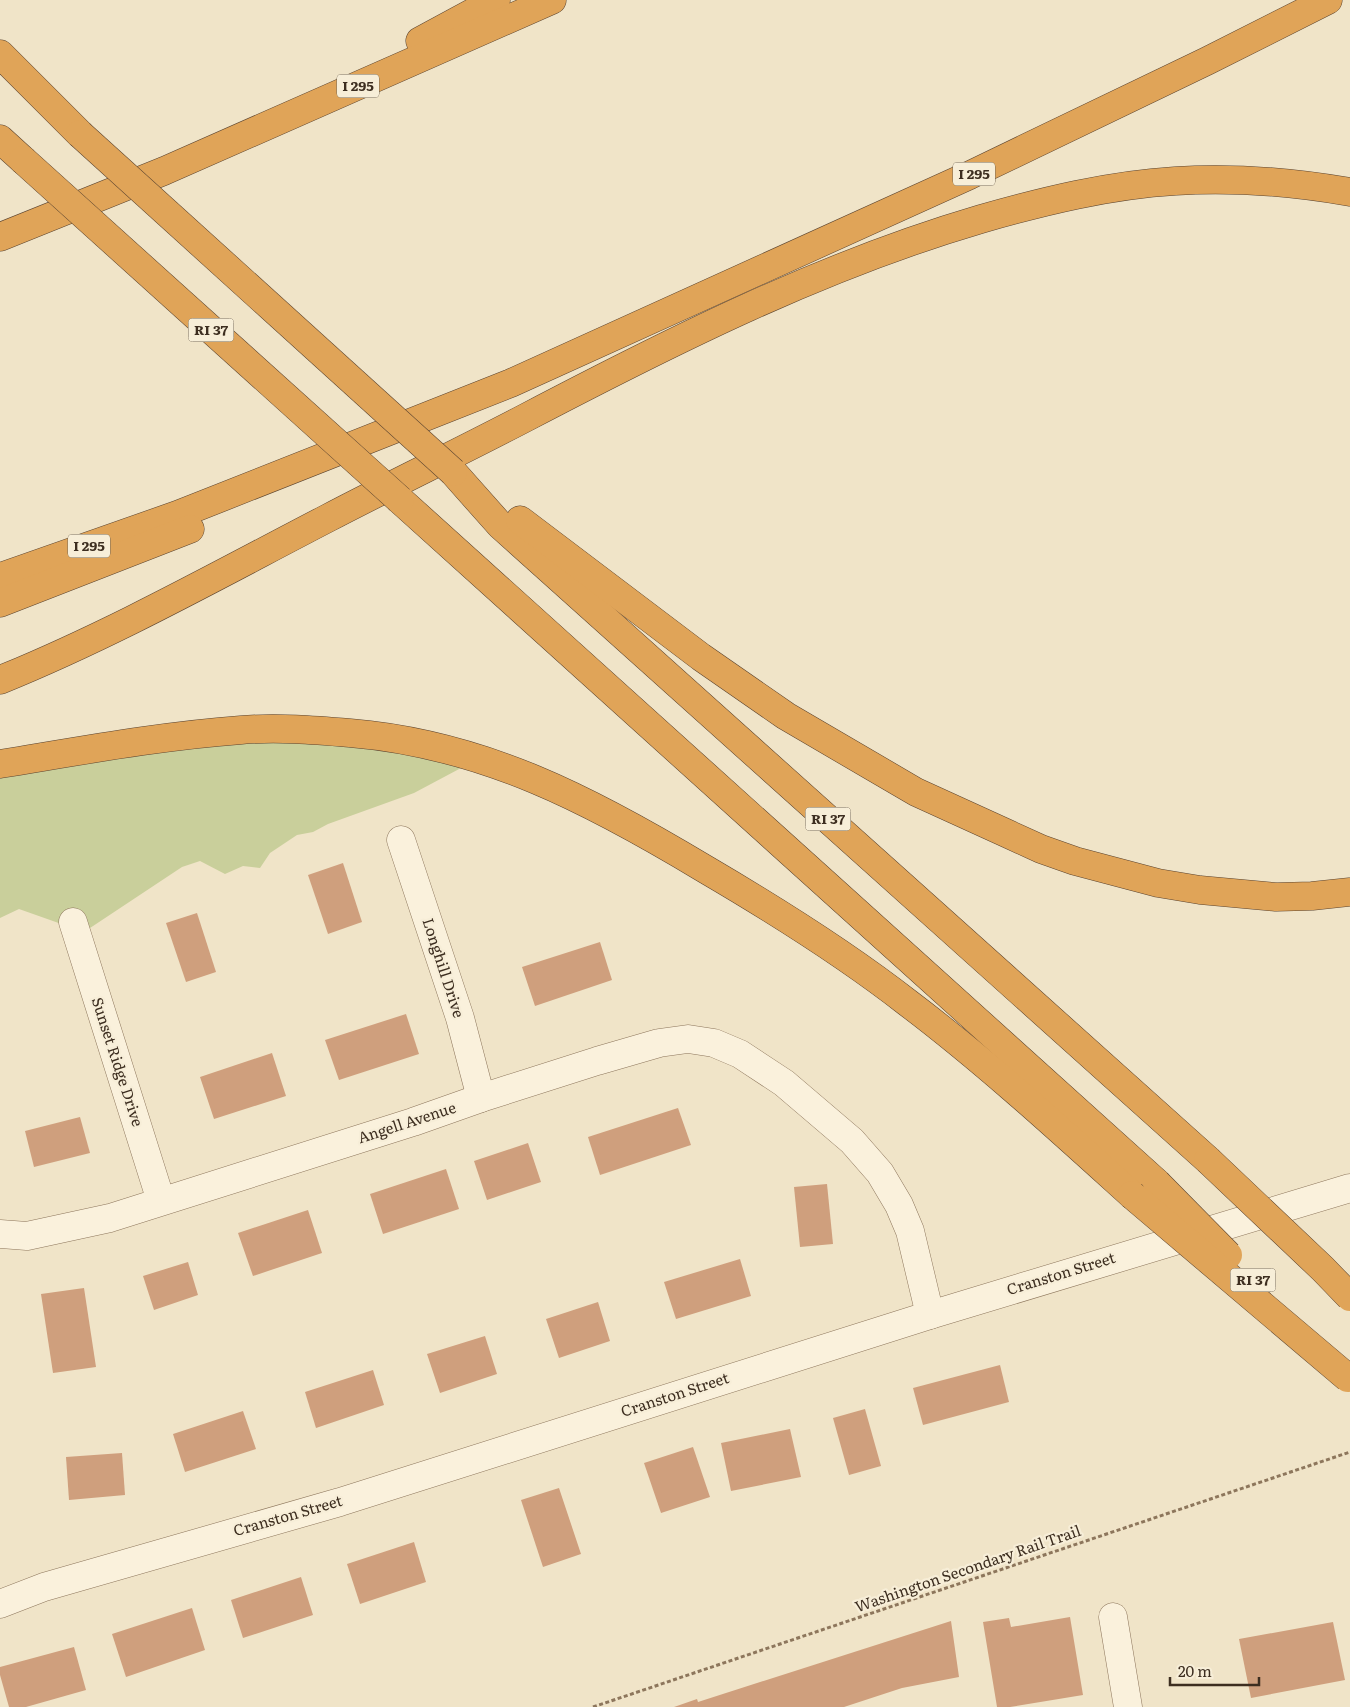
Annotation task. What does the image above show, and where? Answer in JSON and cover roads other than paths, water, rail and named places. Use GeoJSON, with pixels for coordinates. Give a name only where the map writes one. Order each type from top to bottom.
{"type":"FeatureCollection","features":[{"type":"Feature","properties":{"kind":"highway"},"geometry":{"type":"LineString","coordinates":[[164,171],[242,126],[395,55],[496,0]]}},
{"type":"Feature","properties":{"kind":"highway","name":"I 295"},"geometry":{"type":"LineString","coordinates":[[0,237],[164,171],[552,0]]}},
{"type":"Feature","properties":{"kind":"highway","name":"I 295"},"geometry":{"type":"LineString","coordinates":[[0,577],[177,515],[511,383],[970,175],[1207,61],[1328,0]]}},
{"type":"Feature","properties":{"kind":"highway"},"geometry":{"type":"LineString","coordinates":[[0,54],[80,134]]}},
{"type":"Feature","properties":{"kind":"highway","name":"RI 37"},"geometry":{"type":"LineString","coordinates":[[0,69],[80,134],[453,472],[500,525],[1208,1160],[1350,1297]]}},
{"type":"Feature","properties":{"kind":"highway","name":"RI 37"},"geometry":{"type":"LineString","coordinates":[[0,141],[1157,1184],[1349,1379]]}},
{"type":"Feature","properties":{"kind":"highway"},"geometry":{"type":"LineString","coordinates":[[0,680],[36,666],[212,580],[329,517],[636,360],[764,299],[901,245],[953,228],[1061,198],[1116,188],[1165,182],[1228,180],[1279,182],[1350,192]]}},
{"type":"Feature","properties":{"kind":"highway"},"geometry":{"type":"LineString","coordinates":[[0,603],[328,476],[426,429],[511,383]]}},
{"type":"Feature","properties":{"kind":"highway"},"geometry":{"type":"LineString","coordinates":[[453,472],[756,695],[808,729],[916,792],[1041,849],[1075,861],[1158,883],[1228,893],[1276,897],[1350,892]]}},
{"type":"Feature","properties":{"kind":"highway"},"geometry":{"type":"LineString","coordinates":[[0,764],[194,734],[244,729],[296,729],[353,733],[414,742],[470,756],[523,774],[572,794],[619,818],[757,900],[835,950],[907,1002],[1055,1125],[1132,1195],[1349,1379]]}},
{"type":"Feature","properties":{"kind":"street","name":"Longhill Drive"},"geometry":{"type":"LineString","coordinates":[[401,840],[460,1018],[481,1098]]}},
{"type":"Feature","properties":{"kind":"street","name":"Sunset Ridge Drive"},"geometry":{"type":"LineString","coordinates":[[73,922],[162,1201]]}},
{"type":"Feature","properties":{"kind":"street","name":"Angell Avenue"},"geometry":{"type":"LineString","coordinates":[[0,1234],[26,1236],[110,1218],[413,1122],[597,1061],[645,1049],[659,1043],[688,1039],[714,1043],[740,1054],[784,1083],[852,1141],[880,1173],[910,1231],[930,1314]]}},
{"type":"Feature","properties":{"kind":"street","name":"Cranston Street"},"geometry":{"type":"LineString","coordinates":[[0,1604],[44,1587],[340,1502],[930,1314],[1350,1188]]}},
{"type":"Feature","properties":{"kind":"street"},"geometry":{"type":"LineString","coordinates":[[1112,1617],[1128,1707]]}}]}
